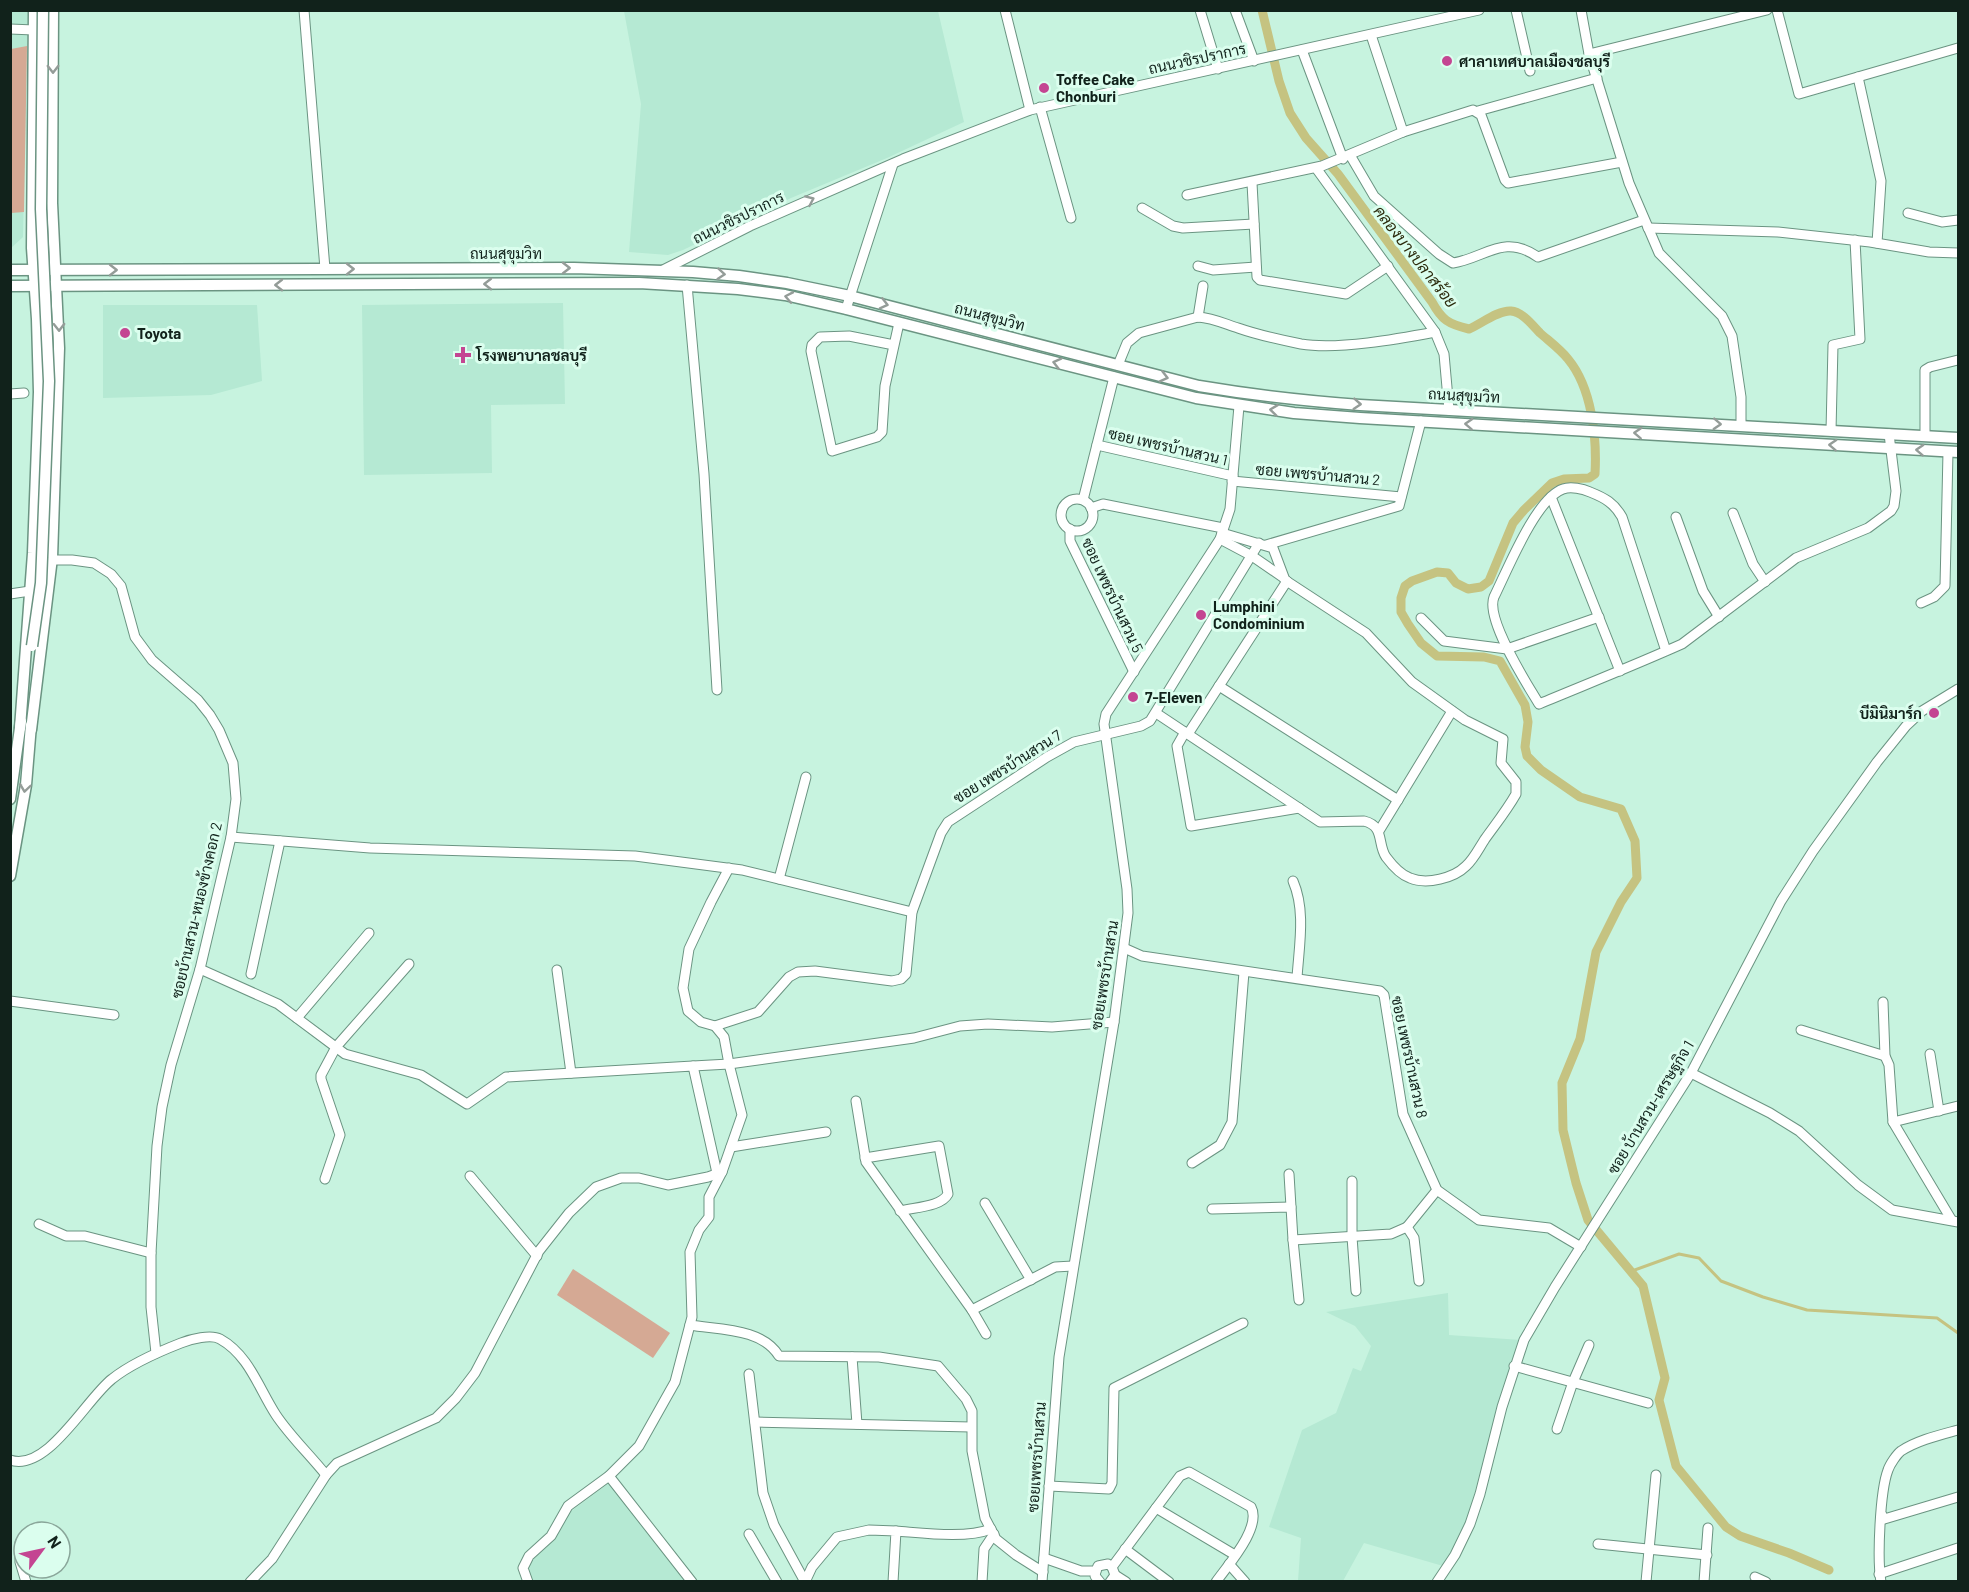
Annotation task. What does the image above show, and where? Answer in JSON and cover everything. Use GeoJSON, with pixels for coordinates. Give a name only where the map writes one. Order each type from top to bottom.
{"type":"FeatureCollection","features":[{"type":"Feature","properties":{"kind":"main road"},"geometry":{"type":"LineString","coordinates":[[10,876],[26,785],[25,729],[39,378],[33,270],[34,10]]}},
{"type":"Feature","properties":{"kind":"main road"},"geometry":{"type":"LineString","coordinates":[[25,729],[32,646],[41,583],[49,381],[41,209],[43,10]]}},
{"type":"Feature","properties":{"kind":"main road"},"geometry":{"type":"LineString","coordinates":[[10,799],[25,729],[52,560],[58,379],[57,286],[52,203],[54,10]]}},
{"type":"Feature","properties":{"kind":"main road","name":"ถนนสุขุมวิท"},"geometry":{"type":"LineString","coordinates":[[10,270],[574,268],[663,270],[739,276],[850,296],[1199,386],[1241,393],[1295,400],[1449,410],[1959,438]]}},
{"type":"Feature","properties":{"kind":"main road","name":"ถนนสุขุมวิท"},"geometry":{"type":"LineString","coordinates":[[10,286],[606,283],[738,289],[785,295],[846,309],[1196,398],[1239,406],[1294,413],[1953,452]]}},
{"type":"Feature","properties":{"kind":"main road"},"geometry":{"type":"LineString","coordinates":[[39,378],[58,379]]}},
{"type":"Feature","properties":{"kind":"main road"},"geometry":{"type":"LineString","coordinates":[[1509,426],[1510,413]]}},
{"type":"Feature","properties":{"kind":"street"},"geometry":{"type":"LineString","coordinates":[[304,10],[325,269]]}},
{"type":"Feature","properties":{"kind":"street"},"geometry":{"type":"LineString","coordinates":[[1005,10],[1071,219]]}},
{"type":"Feature","properties":{"kind":"street"},"geometry":{"type":"LineString","coordinates":[[1200,10],[1218,69]]}},
{"type":"Feature","properties":{"kind":"street"},"geometry":{"type":"LineString","coordinates":[[1235,10],[1254,61]]}},
{"type":"Feature","properties":{"kind":"street","name":"ถนนวชิรปราการ"},"geometry":{"type":"LineString","coordinates":[[663,270],[750,226],[893,164],[1035,108],[1479,10]]}},
{"type":"Feature","properties":{"kind":"street"},"geometry":{"type":"LineString","coordinates":[[1516,10],[1530,71]]}},
{"type":"Feature","properties":{"kind":"street"},"geometry":{"type":"LineString","coordinates":[[1581,10],[1589,54],[1622,162],[1633,196],[1659,253],[1722,316],[1732,336],[1741,397],[1741,426]]}},
{"type":"Feature","properties":{"kind":"street"},"geometry":{"type":"LineString","coordinates":[[1589,54],[1767,10]]}},
{"type":"Feature","properties":{"kind":"street"},"geometry":{"type":"LineString","coordinates":[[1777,10],[1799,94],[1959,48]]}},
{"type":"Feature","properties":{"kind":"street"},"geometry":{"type":"LineString","coordinates":[[10,29],[34,30]]}},
{"type":"Feature","properties":{"kind":"street"},"geometry":{"type":"LineString","coordinates":[[1371,35],[1403,132]]}},
{"type":"Feature","properties":{"kind":"street"},"geometry":{"type":"LineString","coordinates":[[1302,50],[1343,159],[1374,196],[1439,255],[1453,263],[1494,248],[1525,248],[1538,257],[1646,224],[1778,232],[1855,240],[1929,252],[1959,253]]}},
{"type":"Feature","properties":{"kind":"street"},"geometry":{"type":"LineString","coordinates":[[1858,77],[1881,181],[1877,243]]}},
{"type":"Feature","properties":{"kind":"street"},"geometry":{"type":"LineString","coordinates":[[1187,195],[1319,167],[1343,159],[1403,132],[1473,110],[1478,111],[1597,78]]}},
{"type":"Feature","properties":{"kind":"street"},"geometry":{"type":"LineString","coordinates":[[1478,111],[1508,183],[1622,162]]}},
{"type":"Feature","properties":{"kind":"street"},"geometry":{"type":"LineString","coordinates":[[846,309],[893,164]]}},
{"type":"Feature","properties":{"kind":"street"},"geometry":{"type":"LineString","coordinates":[[1319,167],[1435,332],[1444,354],[1449,410]]}},
{"type":"Feature","properties":{"kind":"street"},"geometry":{"type":"LineString","coordinates":[[1252,183],[1257,277],[1265,282],[1341,295],[1351,292],[1388,266]]}},
{"type":"Feature","properties":{"kind":"street"},"geometry":{"type":"LineString","coordinates":[[1142,208],[1173,226],[1183,228],[1254,224]]}},
{"type":"Feature","properties":{"kind":"street"},"geometry":{"type":"LineString","coordinates":[[1908,213],[1942,222],[1959,220]]}},
{"type":"Feature","properties":{"kind":"street"},"geometry":{"type":"LineString","coordinates":[[1831,431],[1833,345],[1860,339],[1855,240]]}},
{"type":"Feature","properties":{"kind":"street"},"geometry":{"type":"LineString","coordinates":[[1198,266],[1213,270],[1256,267]]}},
{"type":"Feature","properties":{"kind":"street"},"geometry":{"type":"LineString","coordinates":[[687,285],[704,474],[717,690]]}},
{"type":"Feature","properties":{"kind":"street"},"geometry":{"type":"LineString","coordinates":[[1198,317],[1203,286]]}},
{"type":"Feature","properties":{"kind":"street"},"geometry":{"type":"LineString","coordinates":[[1113,364],[1127,343],[1139,333],[1198,317],[1302,344],[1333,345],[1401,339],[1435,332]]}},
{"type":"Feature","properties":{"kind":"street"},"geometry":{"type":"LineString","coordinates":[[894,345],[849,336],[820,337],[812,345],[811,351],[832,452],[877,437],[882,432],[885,386],[894,345],[899,322]]}},
{"type":"Feature","properties":{"kind":"street"},"geometry":{"type":"LineString","coordinates":[[1925,436],[1925,370],[1959,360]]}},
{"type":"Feature","properties":{"kind":"street"},"geometry":{"type":"LineString","coordinates":[[1083,500],[1114,377]]}},
{"type":"Feature","properties":{"kind":"street"},"geometry":{"type":"LineString","coordinates":[[10,394],[24,393]]}},
{"type":"Feature","properties":{"kind":"street","name":"ซอยเพชรบ้านสวน"},"geometry":{"type":"LineString","coordinates":[[1042,1577],[1059,1357],[1114,1022],[1128,913],[1127,889],[1104,724],[1106,714],[1222,533],[1230,509],[1239,406]]}},
{"type":"Feature","properties":{"kind":"street"},"geometry":{"type":"LineString","coordinates":[[1222,533],[1252,556],[1368,635],[1407,678],[1452,711],[1503,739],[1501,763],[1516,782],[1515,797],[1467,865],[1453,874],[1438,879],[1417,880],[1404,875],[1384,854],[1379,831],[1374,825],[1364,821],[1320,822],[1156,713],[1252,556],[1262,544],[1399,507],[1421,421]]}},
{"type":"Feature","properties":{"kind":"street"},"geometry":{"type":"LineString","coordinates":[[1666,651],[1622,517],[1617,508],[1605,498],[1584,489],[1562,489],[1551,497],[1537,511],[1492,602],[1493,612],[1507,649],[1539,704],[1620,671],[1666,651],[1682,644],[1796,558],[1868,528],[1891,511],[1896,491],[1889,434]]}},
{"type":"Feature","properties":{"kind":"street","name":"ซอย เพชรบ้านสวน 1"},"geometry":{"type":"LineString","coordinates":[[1097,445],[1233,478]]}},
{"type":"Feature","properties":{"kind":"street"},"geometry":{"type":"LineString","coordinates":[[1921,603],[1934,597],[1945,586],[1953,452]]}},
{"type":"Feature","properties":{"kind":"street","name":"ซอย เพชรบ้านสวน 2"},"geometry":{"type":"LineString","coordinates":[[1233,478],[1401,497]]}},
{"type":"Feature","properties":{"kind":"street"},"geometry":{"type":"LineString","coordinates":[[1551,497],[1620,671]]}},
{"type":"Feature","properties":{"kind":"street"},"geometry":{"type":"LineString","coordinates":[[1083,500],[1091,508],[1093,517],[1089,526],[1080,530],[1070,529],[1062,519],[1063,510],[1068,502],[1083,500]]}},
{"type":"Feature","properties":{"kind":"street"},"geometry":{"type":"LineString","coordinates":[[1091,508],[1103,504],[1262,544],[1275,551],[1285,579]]}},
{"type":"Feature","properties":{"kind":"street"},"geometry":{"type":"LineString","coordinates":[[1733,513],[1753,564],[1765,582]]}},
{"type":"Feature","properties":{"kind":"street"},"geometry":{"type":"LineString","coordinates":[[1676,517],[1703,591],[1719,617]]}},
{"type":"Feature","properties":{"kind":"street","name":"ซอย เพชรบ้านสวน 5"},"geometry":{"type":"LineString","coordinates":[[1070,529],[1070,541],[1134,672]]}},
{"type":"Feature","properties":{"kind":"street","name":"ซอยบ้านสวน-หนองข้างคอก 2"},"geometry":{"type":"LineString","coordinates":[[52,560],[94,562],[111,574],[121,586],[135,637],[152,660],[198,700],[210,715],[219,730],[232,763],[236,799],[231,837],[200,969],[171,1065],[162,1107],[151,1253],[151,1307],[156,1353]]}},
{"type":"Feature","properties":{"kind":"street"},"geometry":{"type":"LineString","coordinates":[[1285,579],[1219,686],[1177,746],[1191,826],[1299,808]]}},
{"type":"Feature","properties":{"kind":"street"},"geometry":{"type":"LineString","coordinates":[[10,594],[30,591]]}},
{"type":"Feature","properties":{"kind":"street"},"geometry":{"type":"LineString","coordinates":[[1421,618],[1444,641],[1507,649],[1599,617]]}},
{"type":"Feature","properties":{"kind":"street"},"geometry":{"type":"LineString","coordinates":[[1219,686],[1398,800]]}},
{"type":"Feature","properties":{"kind":"street","name":"ซอย บ้านสวน-เศรษฐกิจ 1"},"geometry":{"type":"LineString","coordinates":[[1437,1581],[1455,1555],[1470,1524],[1514,1366],[1524,1340],[1691,1073],[1781,901],[1813,851],[1906,726],[1922,711],[1959,689]]}},
{"type":"Feature","properties":{"kind":"street"},"geometry":{"type":"LineString","coordinates":[[1379,831],[1452,711]]}},
{"type":"Feature","properties":{"kind":"street","name":"ซอย เพชรบ้านสวน 7"},"geometry":{"type":"LineString","coordinates":[[715,1026],[758,1012],[789,977],[798,972],[815,971],[892,981],[901,980],[906,974],[912,912],[941,833],[948,822],[1074,742],[1141,726],[1150,721],[1156,713]]}},
{"type":"Feature","properties":{"kind":"street"},"geometry":{"type":"LineString","coordinates":[[779,879],[806,777]]}},
{"type":"Feature","properties":{"kind":"street"},"geometry":{"type":"LineString","coordinates":[[231,837],[370,849],[635,856],[729,868],[912,912]]}},
{"type":"Feature","properties":{"kind":"street"},"geometry":{"type":"LineString","coordinates":[[250,974],[280,841]]}},
{"type":"Feature","properties":{"kind":"street"},"geometry":{"type":"LineString","coordinates":[[528,1581],[523,1568],[529,1556],[551,1536],[568,1506],[609,1476],[639,1446],[675,1382],[692,1317],[690,1252],[699,1230],[709,1217],[709,1197],[742,1115],[724,1037],[715,1026],[701,1022],[688,1011],[683,988],[689,949],[729,868]]}},
{"type":"Feature","properties":{"kind":"street"},"geometry":{"type":"LineString","coordinates":[[1293,881],[1299,897],[1301,915],[1297,978]]}},
{"type":"Feature","properties":{"kind":"street"},"geometry":{"type":"LineString","coordinates":[[297,1018],[369,933]]}},
{"type":"Feature","properties":{"kind":"street","name":"ซอย เพชรบ้านสวน 8"},"geometry":{"type":"LineString","coordinates":[[1124,948],[1142,956],[1380,991],[1384,995],[1403,1114],[1437,1190]]}},
{"type":"Feature","properties":{"kind":"street"},"geometry":{"type":"LineString","coordinates":[[325,1179],[340,1135],[321,1075],[336,1047],[409,964]]}},
{"type":"Feature","properties":{"kind":"street"},"geometry":{"type":"LineString","coordinates":[[200,969],[278,1004],[345,1054],[421,1075],[467,1104],[506,1077],[729,1064],[914,1038],[960,1026],[988,1024],[1052,1027],[1114,1022]]}},
{"type":"Feature","properties":{"kind":"street"},"geometry":{"type":"LineString","coordinates":[[557,969],[571,1073]]}},
{"type":"Feature","properties":{"kind":"street"},"geometry":{"type":"LineString","coordinates":[[1192,1163],[1220,1145],[1232,1122],[1244,972]]}},
{"type":"Feature","properties":{"kind":"street"},"geometry":{"type":"LineString","coordinates":[[10,1001],[114,1015]]}},
{"type":"Feature","properties":{"kind":"street"},"geometry":{"type":"LineString","coordinates":[[1883,1002],[1885,1056],[1889,1065],[1893,1122],[1955,1220]]}},
{"type":"Feature","properties":{"kind":"street"},"geometry":{"type":"LineString","coordinates":[[1802,1030],[1885,1056]]}},
{"type":"Feature","properties":{"kind":"street"},"geometry":{"type":"LineString","coordinates":[[1930,1054],[1939,1111]]}},
{"type":"Feature","properties":{"kind":"street"},"geometry":{"type":"LineString","coordinates":[[693,1066],[720,1173]]}},
{"type":"Feature","properties":{"kind":"street"},"geometry":{"type":"LineString","coordinates":[[1691,1073],[1770,1113],[1798,1131],[1858,1185],[1892,1210],[1955,1220]]}},
{"type":"Feature","properties":{"kind":"street"},"geometry":{"type":"LineString","coordinates":[[856,1101],[866,1158],[900,1210],[972,1310],[986,1334]]}},
{"type":"Feature","properties":{"kind":"street"},"geometry":{"type":"LineString","coordinates":[[1893,1122],[1959,1106]]}},
{"type":"Feature","properties":{"kind":"street"},"geometry":{"type":"LineString","coordinates":[[731,1147],[826,1132]]}},
{"type":"Feature","properties":{"kind":"street"},"geometry":{"type":"LineString","coordinates":[[866,1158],[939,1146],[948,1194],[946,1198],[939,1203],[900,1210]]}},
{"type":"Feature","properties":{"kind":"street"},"geometry":{"type":"LineString","coordinates":[[250,1581],[272,1559],[326,1475],[337,1463],[435,1418],[456,1398],[475,1373],[537,1256],[569,1213],[596,1187],[621,1178],[639,1178],[668,1185],[720,1173]]}},
{"type":"Feature","properties":{"kind":"street"},"geometry":{"type":"LineString","coordinates":[[1289,1174],[1299,1300]]}},
{"type":"Feature","properties":{"kind":"street"},"geometry":{"type":"LineString","coordinates":[[470,1176],[537,1256]]}},
{"type":"Feature","properties":{"kind":"street"},"geometry":{"type":"LineString","coordinates":[[1352,1181],[1356,1291]]}},
{"type":"Feature","properties":{"kind":"street"},"geometry":{"type":"LineString","coordinates":[[1293,1239],[1391,1234],[1407,1227],[1437,1190],[1479,1220],[1550,1228],[1581,1247]]}},
{"type":"Feature","properties":{"kind":"street"},"geometry":{"type":"LineString","coordinates":[[984,1203],[1031,1280]]}},
{"type":"Feature","properties":{"kind":"street"},"geometry":{"type":"LineString","coordinates":[[1212,1209],[1291,1207]]}},
{"type":"Feature","properties":{"kind":"street"},"geometry":{"type":"LineString","coordinates":[[39,1224],[71,1238],[85,1236],[151,1253]]}},
{"type":"Feature","properties":{"kind":"street"},"geometry":{"type":"LineString","coordinates":[[1407,1227],[1414,1238],[1419,1281]]}},
{"type":"Feature","properties":{"kind":"street"},"geometry":{"type":"LineString","coordinates":[[972,1310],[1055,1267],[1073,1266]]}},
{"type":"Feature","properties":{"kind":"street"},"geometry":{"type":"LineString","coordinates":[[1049,1486],[1109,1489],[1112,1483],[1114,1388],[1243,1323]]}},
{"type":"Feature","properties":{"kind":"street"},"geometry":{"type":"LineString","coordinates":[[690,1325],[749,1334],[773,1346],[779,1356],[879,1357],[938,1366],[966,1399],[972,1411],[974,1462],[985,1518],[996,1539],[1042,1577]]}},
{"type":"Feature","properties":{"kind":"street"},"geometry":{"type":"LineString","coordinates":[[10,1460],[18,1462],[30,1460],[51,1446],[113,1378],[156,1353],[190,1339],[218,1338],[241,1355],[277,1417],[326,1475]]}},
{"type":"Feature","properties":{"kind":"street"},"geometry":{"type":"LineString","coordinates":[[1557,1429],[1572,1382],[1589,1345]]}},
{"type":"Feature","properties":{"kind":"street"},"geometry":{"type":"LineString","coordinates":[[852,1357],[857,1424]]}},
{"type":"Feature","properties":{"kind":"street"},"geometry":{"type":"LineString","coordinates":[[1514,1366],[1648,1403]]}},
{"type":"Feature","properties":{"kind":"street"},"geometry":{"type":"LineString","coordinates":[[749,1374],[767,1510],[792,1561],[805,1581],[837,1538],[869,1530],[993,1532]]}},
{"type":"Feature","properties":{"kind":"street"},"geometry":{"type":"LineString","coordinates":[[755,1422],[972,1427]]}},
{"type":"Feature","properties":{"kind":"street"},"geometry":{"type":"LineString","coordinates":[[1959,1430],[1936,1436],[1900,1452],[1888,1468],[1882,1504],[1880,1578],[1959,1548]]}},
{"type":"Feature","properties":{"kind":"street"},"geometry":{"type":"LineString","coordinates":[[1113,1574],[1125,1549],[1180,1476],[1190,1473],[1251,1506],[1253,1511],[1253,1520],[1244,1543],[1216,1581]]}},
{"type":"Feature","properties":{"kind":"street"},"geometry":{"type":"LineString","coordinates":[[1646,1581],[1656,1475]]}},
{"type":"Feature","properties":{"kind":"street"},"geometry":{"type":"LineString","coordinates":[[609,1476],[692,1581]]}},
{"type":"Feature","properties":{"kind":"street"},"geometry":{"type":"LineString","coordinates":[[1881,1520],[1959,1497]]}},
{"type":"Feature","properties":{"kind":"street"},"geometry":{"type":"LineString","coordinates":[[1156,1508],[1236,1555]]}},
{"type":"Feature","properties":{"kind":"street"},"geometry":{"type":"LineString","coordinates":[[1704,1581],[1708,1528]]}},
{"type":"Feature","properties":{"kind":"street"},"geometry":{"type":"LineString","coordinates":[[893,1581],[896,1531]]}},
{"type":"Feature","properties":{"kind":"street"},"geometry":{"type":"LineString","coordinates":[[982,1581],[984,1550],[993,1532]]}},
{"type":"Feature","properties":{"kind":"street"},"geometry":{"type":"LineString","coordinates":[[749,1534],[777,1581]]}},
{"type":"Feature","properties":{"kind":"street"},"geometry":{"type":"LineString","coordinates":[[1598,1544],[1707,1555]]}},
{"type":"Feature","properties":{"kind":"street"},"geometry":{"type":"LineString","coordinates":[[1125,1549],[1169,1581]]}},
{"type":"Feature","properties":{"kind":"street"},"geometry":{"type":"LineString","coordinates":[[1044,1558],[1081,1570],[1095,1570],[1103,1564],[1113,1574],[1126,1581]]}},
{"type":"Feature","properties":{"kind":"street"},"geometry":{"type":"LineString","coordinates":[[1229,1564],[1245,1581]]}},
{"type":"Feature","properties":{"kind":"street"},"geometry":{"type":"LineString","coordinates":[[1095,1570],[1095,1576],[1100,1581]]}},
{"type":"Feature","properties":{"kind":"street"},"geometry":{"type":"LineString","coordinates":[[1755,1577],[1766,1581]]}},
{"type":"Feature","properties":{"kind":"shaded area"},"geometry":{"type":"Polygon","coordinates":[[[11,11],[28,11],[23,237],[11,248],[11,11]]]}},
{"type":"Feature","properties":{"kind":"shaded area"},"geometry":{"type":"Polygon","coordinates":[[[624,11],[938,11],[964,122],[887,158],[791,198],[683,250],[668,255],[629,252],[641,104],[624,11]]]}},
{"type":"Feature","properties":{"kind":"shaded area"},"geometry":{"type":"Polygon","coordinates":[[[27,46],[24,212],[11,213],[11,49],[27,46]]]}},
{"type":"Feature","properties":{"kind":"shaded area","name":"โรงพยาบาลชลบุรี"},"geometry":{"type":"Polygon","coordinates":[[[563,303],[565,404],[491,405],[492,473],[364,475],[362,305],[563,303]]]}},
{"type":"Feature","properties":{"kind":"shaded area"},"geometry":{"type":"Polygon","coordinates":[[[103,305],[257,305],[262,381],[211,395],[103,398],[103,305]]]}},
{"type":"Feature","properties":{"kind":"shaded area"},"geometry":{"type":"Polygon","coordinates":[[[573,1269],[670,1333],[653,1358],[557,1295],[573,1269]]]}},
{"type":"Feature","properties":{"kind":"shaded area"},"geometry":{"type":"Polygon","coordinates":[[[1448,1293],[1449,1335],[1521,1340],[1497,1409],[1467,1521],[1453,1551],[1443,1566],[1364,1543],[1343,1581],[1298,1581],[1301,1538],[1269,1527],[1302,1430],[1336,1413],[1353,1368],[1361,1371],[1371,1346],[1355,1326],[1326,1312],[1448,1293]]]}},
{"type":"Feature","properties":{"kind":"shaded area"},"geometry":{"type":"Polygon","coordinates":[[[609,1483],[686,1581],[531,1581],[527,1571],[532,1559],[554,1540],[570,1512],[609,1483]]]}},
{"type":"Feature","properties":{"kind":"waterway","name":"คลองบางปลาสร้อย"},"geometry":{"type":"LineString","coordinates":[[1262,10],[1279,81],[1290,113],[1306,138],[1338,174],[1439,313],[1451,323],[1469,329],[1506,311],[1520,314],[1565,355],[1583,384],[1594,429],[1595,474],[1589,478],[1564,479],[1552,483],[1524,510],[1513,523],[1489,581],[1481,587],[1468,589],[1456,583],[1448,573],[1437,572],[1405,586],[1401,598],[1401,612],[1421,643],[1437,656],[1484,657],[1500,661],[1525,705],[1528,722],[1525,747],[1527,756],[1541,770],[1580,797],[1621,809],[1635,841],[1637,878],[1621,902],[1596,952],[1580,1039],[1562,1083],[1563,1130],[1576,1183],[1588,1220],[1643,1286],[1665,1378],[1659,1400],[1676,1466],[1726,1527],[1740,1536],[1829,1570]]}},
{"type":"Feature","properties":{"kind":"waterway"},"geometry":{"type":"LineString","coordinates":[[1632,1271],[1679,1254],[1699,1258],[1721,1281],[1807,1310],[1937,1318],[1958,1333]]}},
{"type":"Feature","properties":{"kind":"place","name":"ศาลาเทศบาลเมืองชลบุรี"},"geometry":{"type":"Point","coordinates":[1447,61]}},
{"type":"Feature","properties":{"kind":"place","name":"Toffee Cake Chonburi"},"geometry":{"type":"Point","coordinates":[1044,88]}},
{"type":"Feature","properties":{"kind":"place","name":"Toyota"},"geometry":{"type":"Point","coordinates":[125,333]}},
{"type":"Feature","properties":{"kind":"place","name":"โรงพยาบาลชลบุรี"},"geometry":{"type":"Point","coordinates":[463,355]}},
{"type":"Feature","properties":{"kind":"place","name":"Lumphini Condominium"},"geometry":{"type":"Point","coordinates":[1201,615]}},
{"type":"Feature","properties":{"kind":"place","name":"7-Eleven"},"geometry":{"type":"Point","coordinates":[1133,697]}},
{"type":"Feature","properties":{"kind":"place","name":"บีมินิมาร์ก"},"geometry":{"type":"Point","coordinates":[1934,713]}}]}
